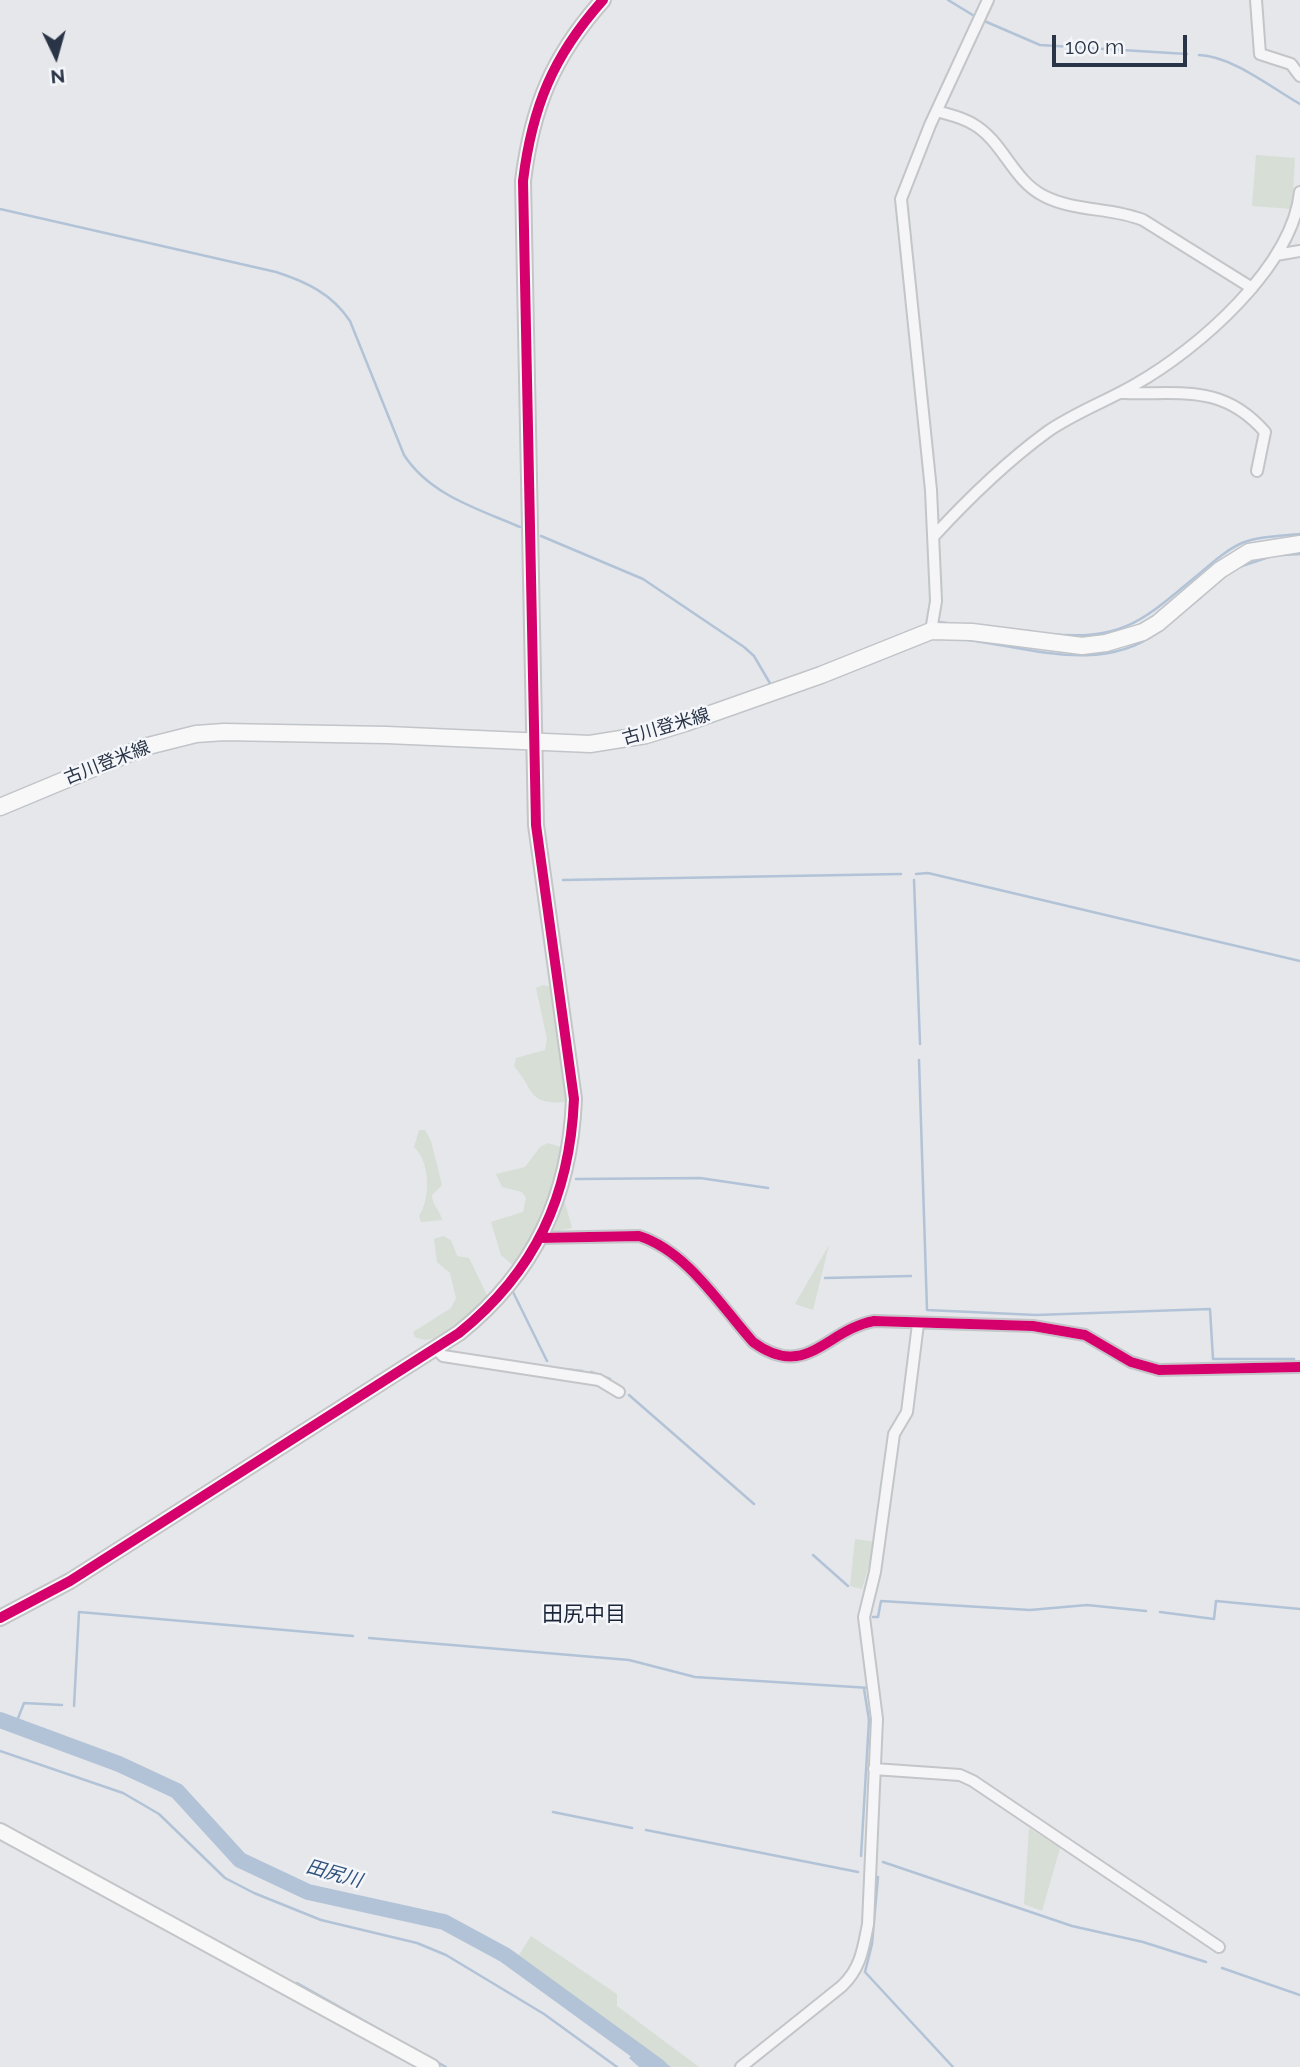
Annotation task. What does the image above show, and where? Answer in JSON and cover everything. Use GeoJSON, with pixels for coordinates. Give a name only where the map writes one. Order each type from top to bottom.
{"type":"FeatureCollection","features":[{"type":"Feature","properties":{"kind":"main road","name":"古川登米線"},"geometry":{"type":"LineString","coordinates":[[0,807],[144,747],[196,734],[224,732],[387,735],[590,744],[646,736],[759,698],[931,631],[972,632],[1082,646],[1106,643],[1143,632],[1158,623],[1220,570],[1249,552],[1300,544]]}},
{"type":"Feature","properties":{"kind":"street"},"geometry":{"type":"LineString","coordinates":[[0,1618],[70,1581],[460,1333],[511,1283],[539,1238],[559,1195],[570,1145],[574,1099],[538,839],[523,181],[528,138],[545,87],[569,42],[603,0]]}},
{"type":"Feature","properties":{"kind":"street"},"geometry":{"type":"LineString","coordinates":[[931,631],[936,601],[933,537],[901,199],[937,111],[988,0]]}},
{"type":"Feature","properties":{"kind":"street"},"geometry":{"type":"LineString","coordinates":[[1256,0],[1260,54],[1291,64],[1300,76]]}},
{"type":"Feature","properties":{"kind":"street"},"geometry":{"type":"LineString","coordinates":[[937,111],[975,125],[992,140],[1025,183],[1042,196],[1064,204],[1143,220],[1252,288]]}},
{"type":"Feature","properties":{"kind":"street"},"geometry":{"type":"LineString","coordinates":[[933,537],[1047,432],[1138,384],[1223,320],[1252,288],[1291,233],[1300,192]]}},
{"type":"Feature","properties":{"kind":"street"},"geometry":{"type":"LineString","coordinates":[[1276,255],[1300,251]]}},
{"type":"Feature","properties":{"kind":"street"},"geometry":{"type":"LineString","coordinates":[[1120,393],[1195,392],[1228,401],[1248,413],[1265,432],[1257,471]]}},
{"type":"Feature","properties":{"kind":"street"},"geometry":{"type":"LineString","coordinates":[[539,1238],[639,1236],[652,1240],[675,1254],[753,1342],[768,1351],[795,1358],[816,1352],[865,1323],[1033,1326],[1085,1335],[1131,1362],[1160,1370],[1300,1367]]}},
{"type":"Feature","properties":{"kind":"street"},"geometry":{"type":"LineString","coordinates":[[741,2067],[857,1972],[868,1924],[877,1719],[864,1617],[875,1572],[894,1434],[907,1412],[918,1324]]}},
{"type":"Feature","properties":{"kind":"street"},"geometry":{"type":"LineString","coordinates":[[435,1348],[443,1356],[599,1380],[619,1392]]}},
{"type":"Feature","properties":{"kind":"street"},"geometry":{"type":"LineString","coordinates":[[874,1769],[960,1775],[973,1781],[1219,1947]]}},
{"type":"Feature","properties":{"kind":"street"},"geometry":{"type":"LineString","coordinates":[[0,1831],[432,2067]]}},
{"type":"Feature","properties":{"kind":"shaded area"},"geometry":{"type":"Polygon","coordinates":[[[1256,155],[1295,158],[1292,209],[1252,206],[1256,155]]]}},
{"type":"Feature","properties":{"kind":"shaded area"},"geometry":{"type":"Polygon","coordinates":[[[543,985],[552,987],[568,1102],[539,1099],[514,1066],[516,1058],[545,1050],[547,1039],[536,988],[543,985]]]}},
{"type":"Feature","properties":{"kind":"shaded area"},"geometry":{"type":"Polygon","coordinates":[[[419,1130],[425,1130],[431,1141],[442,1185],[432,1195],[432,1199],[442,1220],[421,1222],[419,1216],[426,1200],[427,1180],[423,1161],[414,1147],[419,1130]]]}},
{"type":"Feature","properties":{"kind":"shaded area"},"geometry":{"type":"Polygon","coordinates":[[[548,1143],[561,1147],[554,1189],[516,1268],[501,1255],[491,1222],[523,1212],[526,1198],[522,1192],[502,1187],[496,1174],[525,1167],[540,1147],[548,1143]]]}},
{"type":"Feature","properties":{"kind":"shaded area"},"geometry":{"type":"Polygon","coordinates":[[[565,1203],[572,1228],[552,1232],[563,1204],[565,1203]]]}},
{"type":"Feature","properties":{"kind":"shaded area"},"geometry":{"type":"Polygon","coordinates":[[[443,1236],[451,1240],[457,1256],[469,1258],[488,1297],[456,1329],[435,1339],[425,1340],[415,1337],[413,1332],[451,1308],[456,1298],[450,1273],[437,1262],[434,1239],[443,1236]]]}},
{"type":"Feature","properties":{"kind":"shaded area"},"geometry":{"type":"Polygon","coordinates":[[[829,1245],[813,1310],[795,1304],[829,1245]]]}},
{"type":"Feature","properties":{"kind":"shaded area"},"geometry":{"type":"Polygon","coordinates":[[[855,1539],[876,1542],[862,1589],[850,1586],[855,1539]]]}},
{"type":"Feature","properties":{"kind":"shaded area"},"geometry":{"type":"Polygon","coordinates":[[[1029,1828],[1060,1848],[1042,1911],[1024,1904],[1029,1828]]]}},
{"type":"Feature","properties":{"kind":"shaded area"},"geometry":{"type":"Polygon","coordinates":[[[531,1936],[617,1994],[617,2006],[699,2067],[671,2067],[517,1958],[531,1936]]]}},
{"type":"Feature","properties":{"kind":"water"},"geometry":{"type":"Polygon","coordinates":[[[643,2046],[671,2067],[639,2067],[629,2058],[643,2046]]]}},
{"type":"Feature","properties":{"kind":"waterway"},"geometry":{"type":"LineString","coordinates":[[948,0],[976,17]]}},
{"type":"Feature","properties":{"kind":"waterway"},"geometry":{"type":"LineString","coordinates":[[982,20],[1040,45],[1187,54]]}},
{"type":"Feature","properties":{"kind":"waterway"},"geometry":{"type":"LineString","coordinates":[[1199,55],[1238,67],[1300,104]]}},
{"type":"Feature","properties":{"kind":"waterway"},"geometry":{"type":"LineString","coordinates":[[0,209],[276,272],[318,290],[335,303],[350,321],[404,455],[415,469],[441,491],[520,527]]}},
{"type":"Feature","properties":{"kind":"waterway"},"geometry":{"type":"LineString","coordinates":[[1047,634],[1095,634],[1130,624],[1162,604],[1236,546],[1256,539],[1300,534]]}},
{"type":"Feature","properties":{"kind":"waterway"},"geometry":{"type":"LineString","coordinates":[[541,536],[643,579],[744,647],[754,656],[771,685]]}},
{"type":"Feature","properties":{"kind":"waterway"},"geometry":{"type":"LineString","coordinates":[[1282,555],[1300,554]]}},
{"type":"Feature","properties":{"kind":"waterway"},"geometry":{"type":"LineString","coordinates":[[1239,567],[1269,557]]}},
{"type":"Feature","properties":{"kind":"waterway"},"geometry":{"type":"LineString","coordinates":[[1171,622],[1201,597]]}},
{"type":"Feature","properties":{"kind":"waterway"},"geometry":{"type":"LineString","coordinates":[[938,625],[940,622],[953,624]]}},
{"type":"Feature","properties":{"kind":"waterway"},"geometry":{"type":"LineString","coordinates":[[968,640],[1041,652],[1090,655],[1114,652],[1136,645],[1158,632]]}},
{"type":"Feature","properties":{"kind":"waterway"},"geometry":{"type":"LineString","coordinates":[[832,679],[914,646]]}},
{"type":"Feature","properties":{"kind":"waterway"},"geometry":{"type":"LineString","coordinates":[[916,874],[928,873],[1300,961]]}},
{"type":"Feature","properties":{"kind":"waterway"},"geometry":{"type":"LineString","coordinates":[[563,880],[901,874]]}},
{"type":"Feature","properties":{"kind":"waterway"},"geometry":{"type":"LineString","coordinates":[[914,880],[920,1044]]}},
{"type":"Feature","properties":{"kind":"waterway"},"geometry":{"type":"LineString","coordinates":[[919,1060],[927,1310],[1036,1315],[1210,1309],[1213,1359],[1294,1359]]}},
{"type":"Feature","properties":{"kind":"waterway"},"geometry":{"type":"LineString","coordinates":[[576,1179],[700,1178],[768,1188]]}},
{"type":"Feature","properties":{"kind":"waterway"},"geometry":{"type":"LineString","coordinates":[[825,1278],[911,1276]]}},
{"type":"Feature","properties":{"kind":"waterway"},"geometry":{"type":"LineString","coordinates":[[513,1292],[547,1361]]}},
{"type":"Feature","properties":{"kind":"waterway"},"geometry":{"type":"LineString","coordinates":[[553,1368],[582,1371]]}},
{"type":"Feature","properties":{"kind":"waterway"},"geometry":{"type":"LineString","coordinates":[[591,1372],[610,1379]]}},
{"type":"Feature","properties":{"kind":"waterway"},"geometry":{"type":"LineString","coordinates":[[629,1395],[754,1504]]}},
{"type":"Feature","properties":{"kind":"waterway"},"geometry":{"type":"LineString","coordinates":[[813,1555],[848,1586]]}},
{"type":"Feature","properties":{"kind":"waterway"},"geometry":{"type":"LineString","coordinates":[[873,1617],[878,1617],[881,1601],[1030,1610],[1087,1605],[1146,1611]]}},
{"type":"Feature","properties":{"kind":"waterway"},"geometry":{"type":"LineString","coordinates":[[1160,1612],[1214,1619],[1216,1601],[1300,1609]]}},
{"type":"Feature","properties":{"kind":"waterway"},"geometry":{"type":"LineString","coordinates":[[74,1706],[79,1612],[353,1636]]}},
{"type":"Feature","properties":{"kind":"waterway"},"geometry":{"type":"LineString","coordinates":[[369,1638],[629,1660],[695,1677],[870,1688]]}},
{"type":"Feature","properties":{"kind":"waterway"},"geometry":{"type":"LineString","coordinates":[[861,1856],[869,1720],[864,1689]]}},
{"type":"Feature","properties":{"kind":"waterway"},"geometry":{"type":"LineString","coordinates":[[15,1726],[24,1703],[62,1705]]}},
{"type":"Feature","properties":{"kind":"waterway","name":"田尻川"},"geometry":{"type":"LineString","coordinates":[[0,1720],[119,1764],[177,1791],[240,1860],[308,1892],[444,1922],[505,1955],[659,2067]]}},
{"type":"Feature","properties":{"kind":"waterway"},"geometry":{"type":"LineString","coordinates":[[0,1751],[123,1793],[159,1814],[225,1878],[254,1893],[321,1920],[417,1943],[446,1955],[544,2014],[617,2067]]}},
{"type":"Feature","properties":{"kind":"waterway"},"geometry":{"type":"LineString","coordinates":[[553,1812],[632,1828]]}},
{"type":"Feature","properties":{"kind":"waterway"},"geometry":{"type":"LineString","coordinates":[[646,1830],[858,1872]]}},
{"type":"Feature","properties":{"kind":"waterway"},"geometry":{"type":"LineString","coordinates":[[883,1862],[1072,1926],[1143,1942],[1206,1962]]}},
{"type":"Feature","properties":{"kind":"waterway"},"geometry":{"type":"LineString","coordinates":[[878,1877],[872,1944],[865,1972],[953,2067]]}},
{"type":"Feature","properties":{"kind":"waterway"},"geometry":{"type":"LineString","coordinates":[[1222,1968],[1300,1995]]}},
{"type":"Feature","properties":{"kind":"waterway"},"geometry":{"type":"LineString","coordinates":[[297,1983],[446,2067]]}},
{"type":"Feature","properties":{"kind":"cycle path"},"geometry":{"type":"LineString","coordinates":[[0,1618],[70,1581],[459,1333],[486,1309],[528,1258],[544,1230],[556,1200],[565,1168],[574,1099],[536,825],[523,181],[532,129],[548,84],[571,42],[603,0]]}},
{"type":"Feature","properties":{"kind":"cycle path"},"geometry":{"type":"LineString","coordinates":[[539,1238],[639,1236],[656,1243],[702,1281],[753,1342],[771,1353],[788,1356],[815,1350],[857,1326],[874,1321],[1033,1326],[1085,1335],[1131,1362],[1159,1370],[1300,1367]]}},
{"type":"Feature","properties":{"kind":"district","name":"田尻中目"},"geometry":{"type":"Point","coordinates":[584,1615]}}]}
